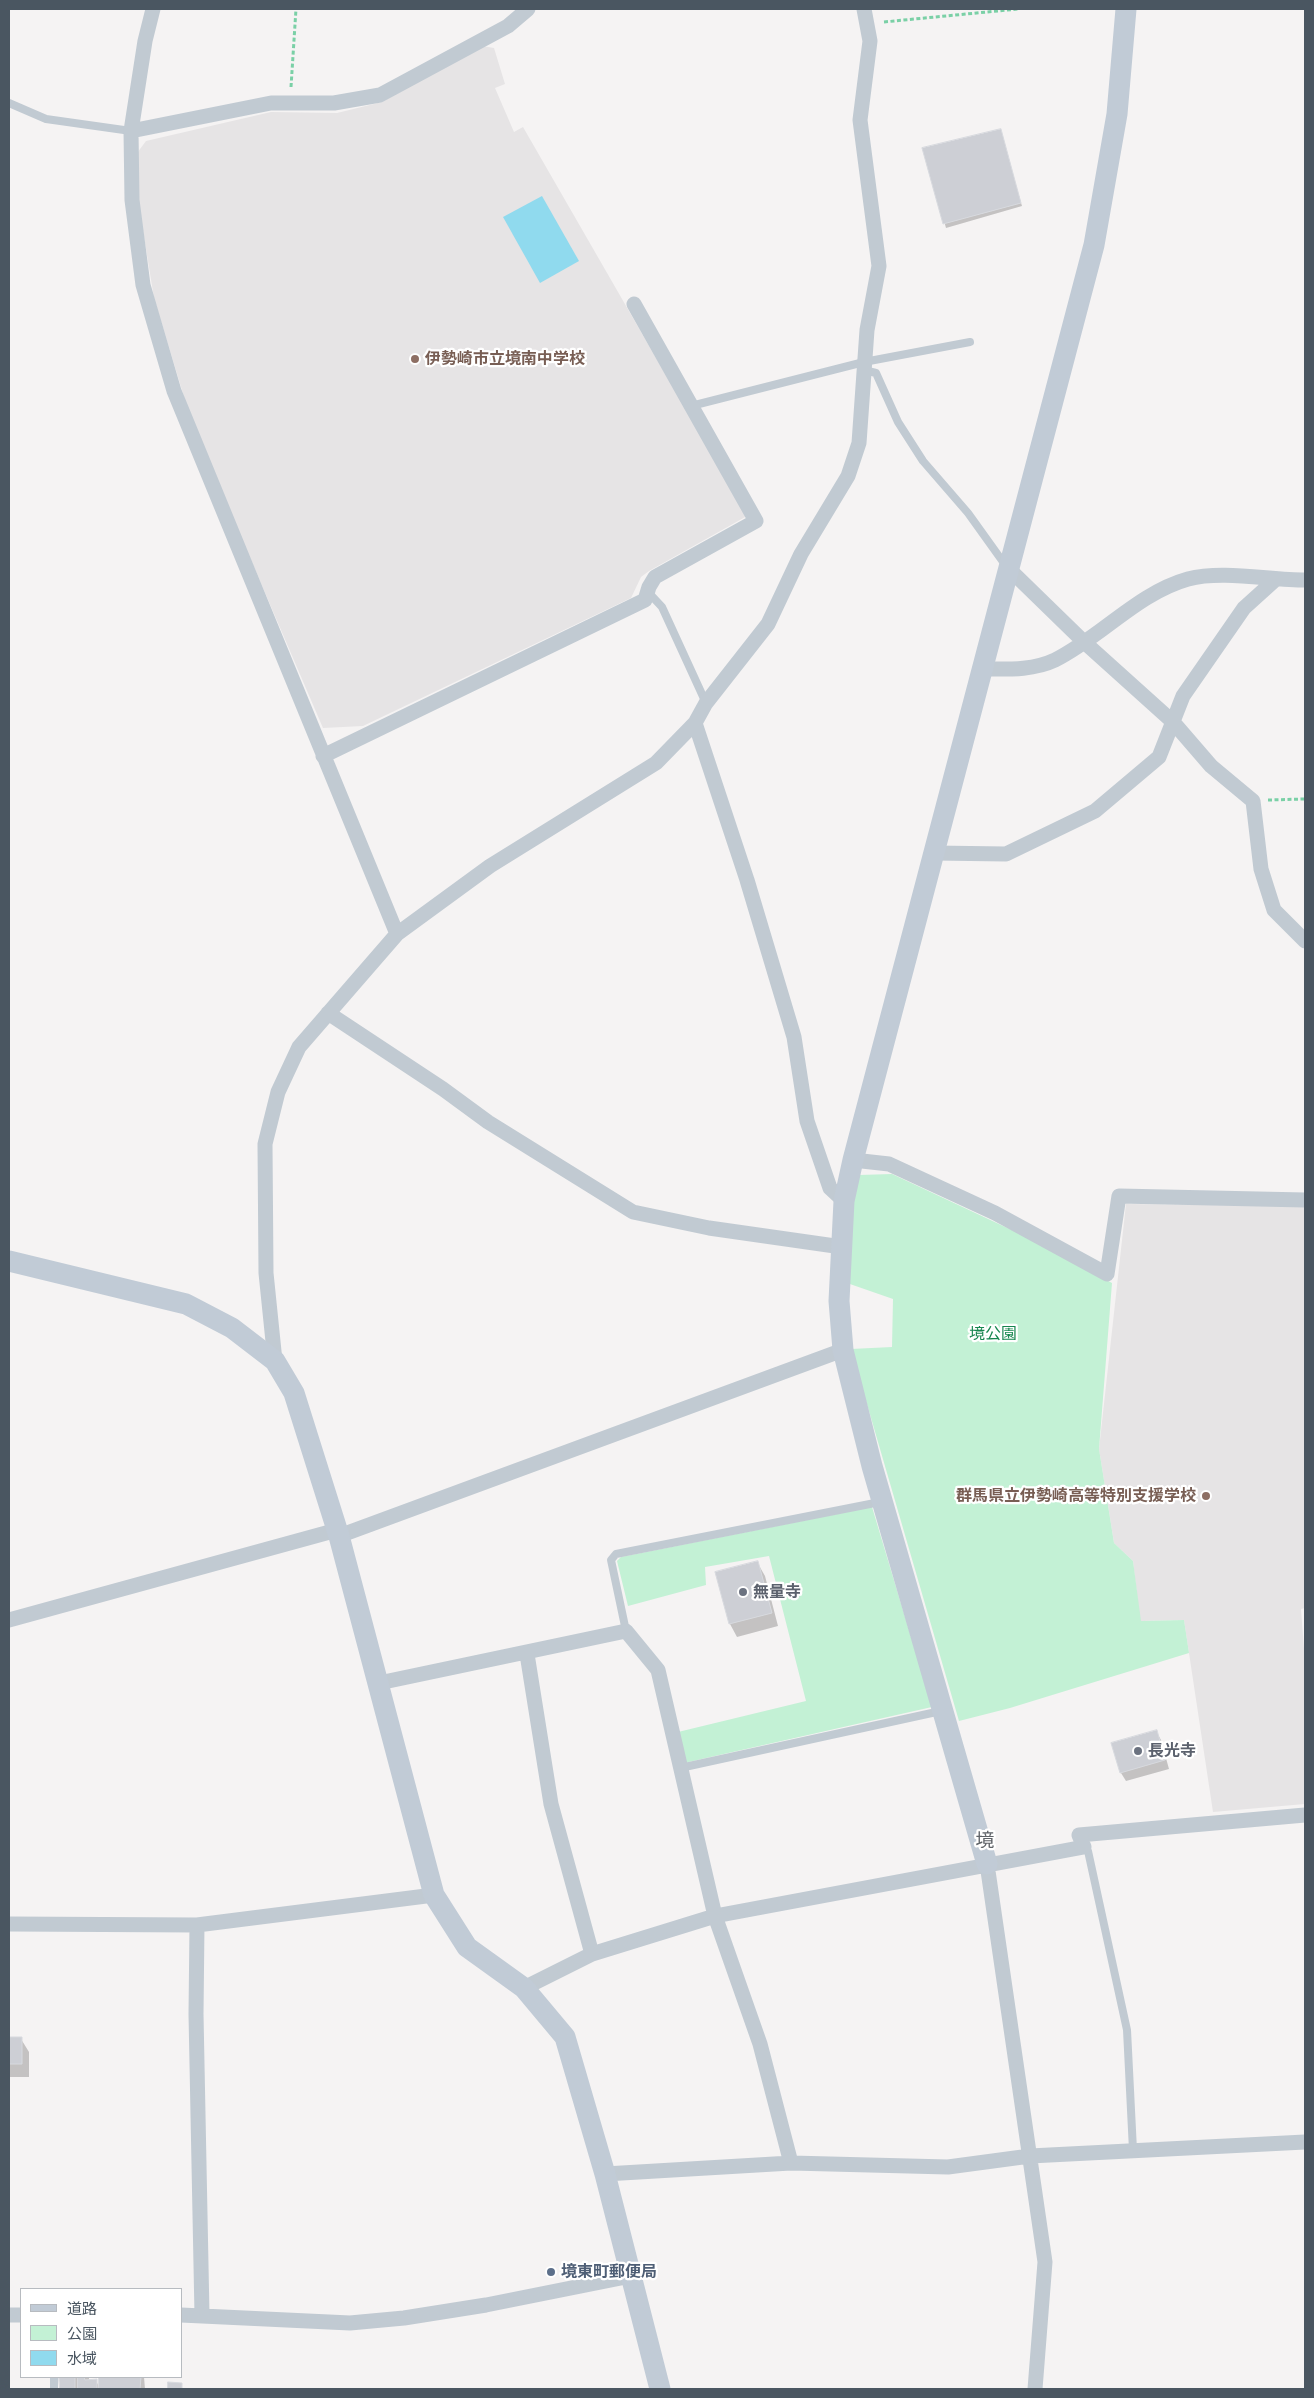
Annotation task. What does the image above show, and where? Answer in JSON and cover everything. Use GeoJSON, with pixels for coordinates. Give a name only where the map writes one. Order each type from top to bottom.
{"type":"FeatureCollection","features":[{"type":"Feature","properties":{"kind":"street"},"geometry":{"type":"LineString","coordinates":[[153,9],[145,41],[131,131],[132,200],[144,284],[174,391],[397,934]]}},
{"type":"Feature","properties":{"kind":"street"},"geometry":{"type":"LineString","coordinates":[[131,131],[271,103],[334,104],[380,95],[508,26],[528,9]]}},
{"type":"Feature","properties":{"kind":"street"},"geometry":{"type":"LineString","coordinates":[[1035,2389],[1045,2262],[987,1864],[882,1502],[843,1350],[839,1301],[844,1201],[852,1160],[934,853],[980,669],[1094,245],[1117,114],[1126,9]]}},
{"type":"Feature","properties":{"kind":"street"},"geometry":{"type":"LineString","coordinates":[[275,1361],[266,1273],[265,1144],[278,1092],[300,1047],[397,934],[490,866],[656,763],[695,723],[706,703],[768,624],[801,554],[848,476],[859,443],[867,330],[879,266],[860,120],[870,42],[865,16]]}},
{"type":"Feature","properties":{"kind":"street"},"geometry":{"type":"LineString","coordinates":[[323,756],[646,600],[655,578],[756,521],[634,304]]}},
{"type":"Feature","properties":{"kind":"street"},"geometry":{"type":"LineString","coordinates":[[1007,567],[1083,641],[1173,722],[1211,766],[1253,801],[1262,869],[1274,910],[1305,941]]}},
{"type":"Feature","properties":{"kind":"street"},"geometry":{"type":"LineString","coordinates":[[980,669],[1026,669],[1054,660],[1163,589],[1188,579],[1213,575],[1275,580],[1305,580]]}},
{"type":"Feature","properties":{"kind":"street"},"geometry":{"type":"LineString","coordinates":[[934,853],[1006,854],[1094,811],[1159,757],[1182,696],[1244,608],[1275,580]]}},
{"type":"Feature","properties":{"kind":"street"},"geometry":{"type":"LineString","coordinates":[[695,723],[747,880],[794,1037],[807,1121],[830,1188],[844,1201]]}},
{"type":"Feature","properties":{"kind":"street"},"geometry":{"type":"LineString","coordinates":[[328,1013],[443,1089],[488,1122],[633,1212],[709,1228],[842,1248]]}},
{"type":"Feature","properties":{"kind":"street"},"geometry":{"type":"LineString","coordinates":[[852,1160],[889,1164],[995,1213],[1107,1274],[1118,1196],[1305,1200]]}},
{"type":"Feature","properties":{"kind":"street"},"geometry":{"type":"LineString","coordinates":[[9,1261],[186,1304],[232,1328],[275,1361],[294,1393],[338,1533],[434,1895],[467,1947],[524,1988],[565,2037],[605,2174],[660,2389]]}},
{"type":"Feature","properties":{"kind":"street"},"geometry":{"type":"LineString","coordinates":[[9,1620],[338,1533],[843,1350]]}},
{"type":"Feature","properties":{"kind":"street"},"geometry":{"type":"LineString","coordinates":[[379,1683],[527,1654],[626,1631],[658,1670],[714,1916],[760,2044],[791,2163]]}},
{"type":"Feature","properties":{"kind":"street"},"geometry":{"type":"LineString","coordinates":[[527,1654],[551,1804],[592,1954]]}},
{"type":"Feature","properties":{"kind":"street"},"geometry":{"type":"LineString","coordinates":[[524,1988],[592,1954],[714,1916],[1084,1847],[1079,1834],[1305,1815]]}},
{"type":"Feature","properties":{"kind":"street"},"geometry":{"type":"LineString","coordinates":[[9,1924],[197,1925],[434,1895]]}},
{"type":"Feature","properties":{"kind":"street"},"geometry":{"type":"LineString","coordinates":[[197,1925],[196,2014],[202,2315]]}},
{"type":"Feature","properties":{"kind":"street"},"geometry":{"type":"LineString","coordinates":[[605,2174],[791,2163],[948,2167],[1030,2156],[1305,2142]]}},
{"type":"Feature","properties":{"kind":"street"},"geometry":{"type":"LineString","coordinates":[[182,2315],[350,2323],[404,2318],[486,2305],[631,2276]]}},
{"type":"Feature","properties":{"kind":"lane"},"geometry":{"type":"LineString","coordinates":[[9,103],[46,119],[131,131]]}},
{"type":"Feature","properties":{"kind":"lane"},"geometry":{"type":"LineString","coordinates":[[692,406],[970,342]]}},
{"type":"Feature","properties":{"kind":"lane"},"geometry":{"type":"LineString","coordinates":[[864,366],[876,373],[898,422],[922,461],[968,513],[1007,567]]}},
{"type":"Feature","properties":{"kind":"lane"},"geometry":{"type":"LineString","coordinates":[[648,592],[662,607],[706,703]]}},
{"type":"Feature","properties":{"kind":"lane"},"geometry":{"type":"LineString","coordinates":[[626,1631],[611,1560],[616,1554],[882,1502]]}},
{"type":"Feature","properties":{"kind":"lane"},"geometry":{"type":"LineString","coordinates":[[680,1768],[943,1711]]}},
{"type":"Feature","properties":{"kind":"lane"},"geometry":{"type":"LineString","coordinates":[[1084,1847],[1088,1851],[1127,2030],[1133,2150]]}},
{"type":"Feature","properties":{"kind":"path"},"geometry":{"type":"LineString","coordinates":[[290,103],[296,9]]}},
{"type":"Feature","properties":{"kind":"path"},"geometry":{"type":"LineString","coordinates":[[865,16],[1018,9]]}},
{"type":"Feature","properties":{"kind":"path"},"geometry":{"type":"LineString","coordinates":[[1253,801],[1305,799]]}},
{"type":"Feature","properties":{"kind":"shaded area","name":"伊勢崎市立境南中学校"},"geometry":{"type":"Polygon","coordinates":[[[482,46],[494,48],[505,84],[495,88],[514,132],[523,127],[747,516],[649,571],[641,577],[631,598],[363,726],[323,728],[191,420],[154,298],[139,206],[137,153],[146,141],[271,112],[337,113],[382,102],[482,46]]]}},
{"type":"Feature","properties":{"kind":"shaded area","name":"群馬県立伊勢崎高等特別支援学校"},"geometry":{"type":"Polygon","coordinates":[[[1126,1204],[1305,1206],[1305,1608],[1301,1609],[1305,1662],[1305,1804],[1213,1812],[1184,1620],[1140,1621],[1133,1561],[1114,1543],[1099,1449],[1126,1204]]]}},
{"type":"Feature","properties":{"kind":"green space","name":"境公園"},"geometry":{"type":"Polygon","coordinates":[[[892,1174],[1016,1232],[1112,1283],[1099,1449],[1114,1543],[1133,1561],[1141,1621],[1184,1620],[1189,1653],[1010,1708],[959,1721],[851,1349],[892,1347],[893,1299],[847,1283],[853,1202],[859,1175],[892,1174]]]}},
{"type":"Feature","properties":{"kind":"green space"},"geometry":{"type":"Polygon","coordinates":[[[872,1507],[932,1707],[684,1763],[678,1732],[806,1701],[769,1556],[705,1567],[706,1585],[628,1606],[617,1561],[621,1557],[872,1507]]]}},
{"type":"Feature","properties":{"kind":"water"},"geometry":{"type":"Polygon","coordinates":[[[542,196],[579,261],[540,283],[503,217],[542,196]]]}},
{"type":"Feature","properties":{"kind":"building"},"geometry":{"type":"Polygon","coordinates":[[[1001,129],[1021,203],[943,224],[922,148],[1001,129]]]}},
{"type":"Feature","properties":{"kind":"building","name":"無量寺"},"geometry":{"type":"Polygon","coordinates":[[[758,1561],[772,1613],[729,1624],[715,1572],[758,1561]]]}},
{"type":"Feature","properties":{"kind":"building","name":"長光寺"},"geometry":{"type":"Polygon","coordinates":[[[1157,1730],[1165,1760],[1120,1773],[1111,1743],[1157,1730]]]}},
{"type":"Feature","properties":{"kind":"building"},"geometry":{"type":"Polygon","coordinates":[[[9,2037],[22,2037],[22,2064],[9,2064],[9,2037]]]}},
{"type":"Feature","properties":{"kind":"building"},"geometry":{"type":"Polygon","coordinates":[[[59,2378],[75,2378],[75,2389],[60,2389],[59,2378]]]}},
{"type":"Feature","properties":{"kind":"building"},"geometry":{"type":"Polygon","coordinates":[[[78,2378],[84,2378],[85,2380],[97,2379],[97,2389],[78,2389],[78,2378]]]}},
{"type":"Feature","properties":{"kind":"building"},"geometry":{"type":"Polygon","coordinates":[[[99,2378],[141,2378],[140,2389],[99,2389],[99,2378]]]}},
{"type":"Feature","properties":{"kind":"building"},"geometry":{"type":"Polygon","coordinates":[[[168,2382],[182,2383],[182,2389],[168,2389],[168,2382]]]}},
{"type":"Feature","properties":{"kind":"place","name":"伊勢崎市立境南中学校"},"geometry":{"type":"Point","coordinates":[415,359]}},
{"type":"Feature","properties":{"kind":"place","name":"群馬県立伊勢崎高等特別支援学校"},"geometry":{"type":"Point","coordinates":[1206,1496]}},
{"type":"Feature","properties":{"kind":"place","name":"無量寺"},"geometry":{"type":"Point","coordinates":[743,1592]}},
{"type":"Feature","properties":{"kind":"place","name":"長光寺"},"geometry":{"type":"Point","coordinates":[1138,1751]}},
{"type":"Feature","properties":{"kind":"place","name":"境東町郵便局"},"geometry":{"type":"Point","coordinates":[551,2272]}},
{"type":"Feature","properties":{"kind":"district","name":"境"},"geometry":{"type":"Point","coordinates":[985,1842]}}]}
